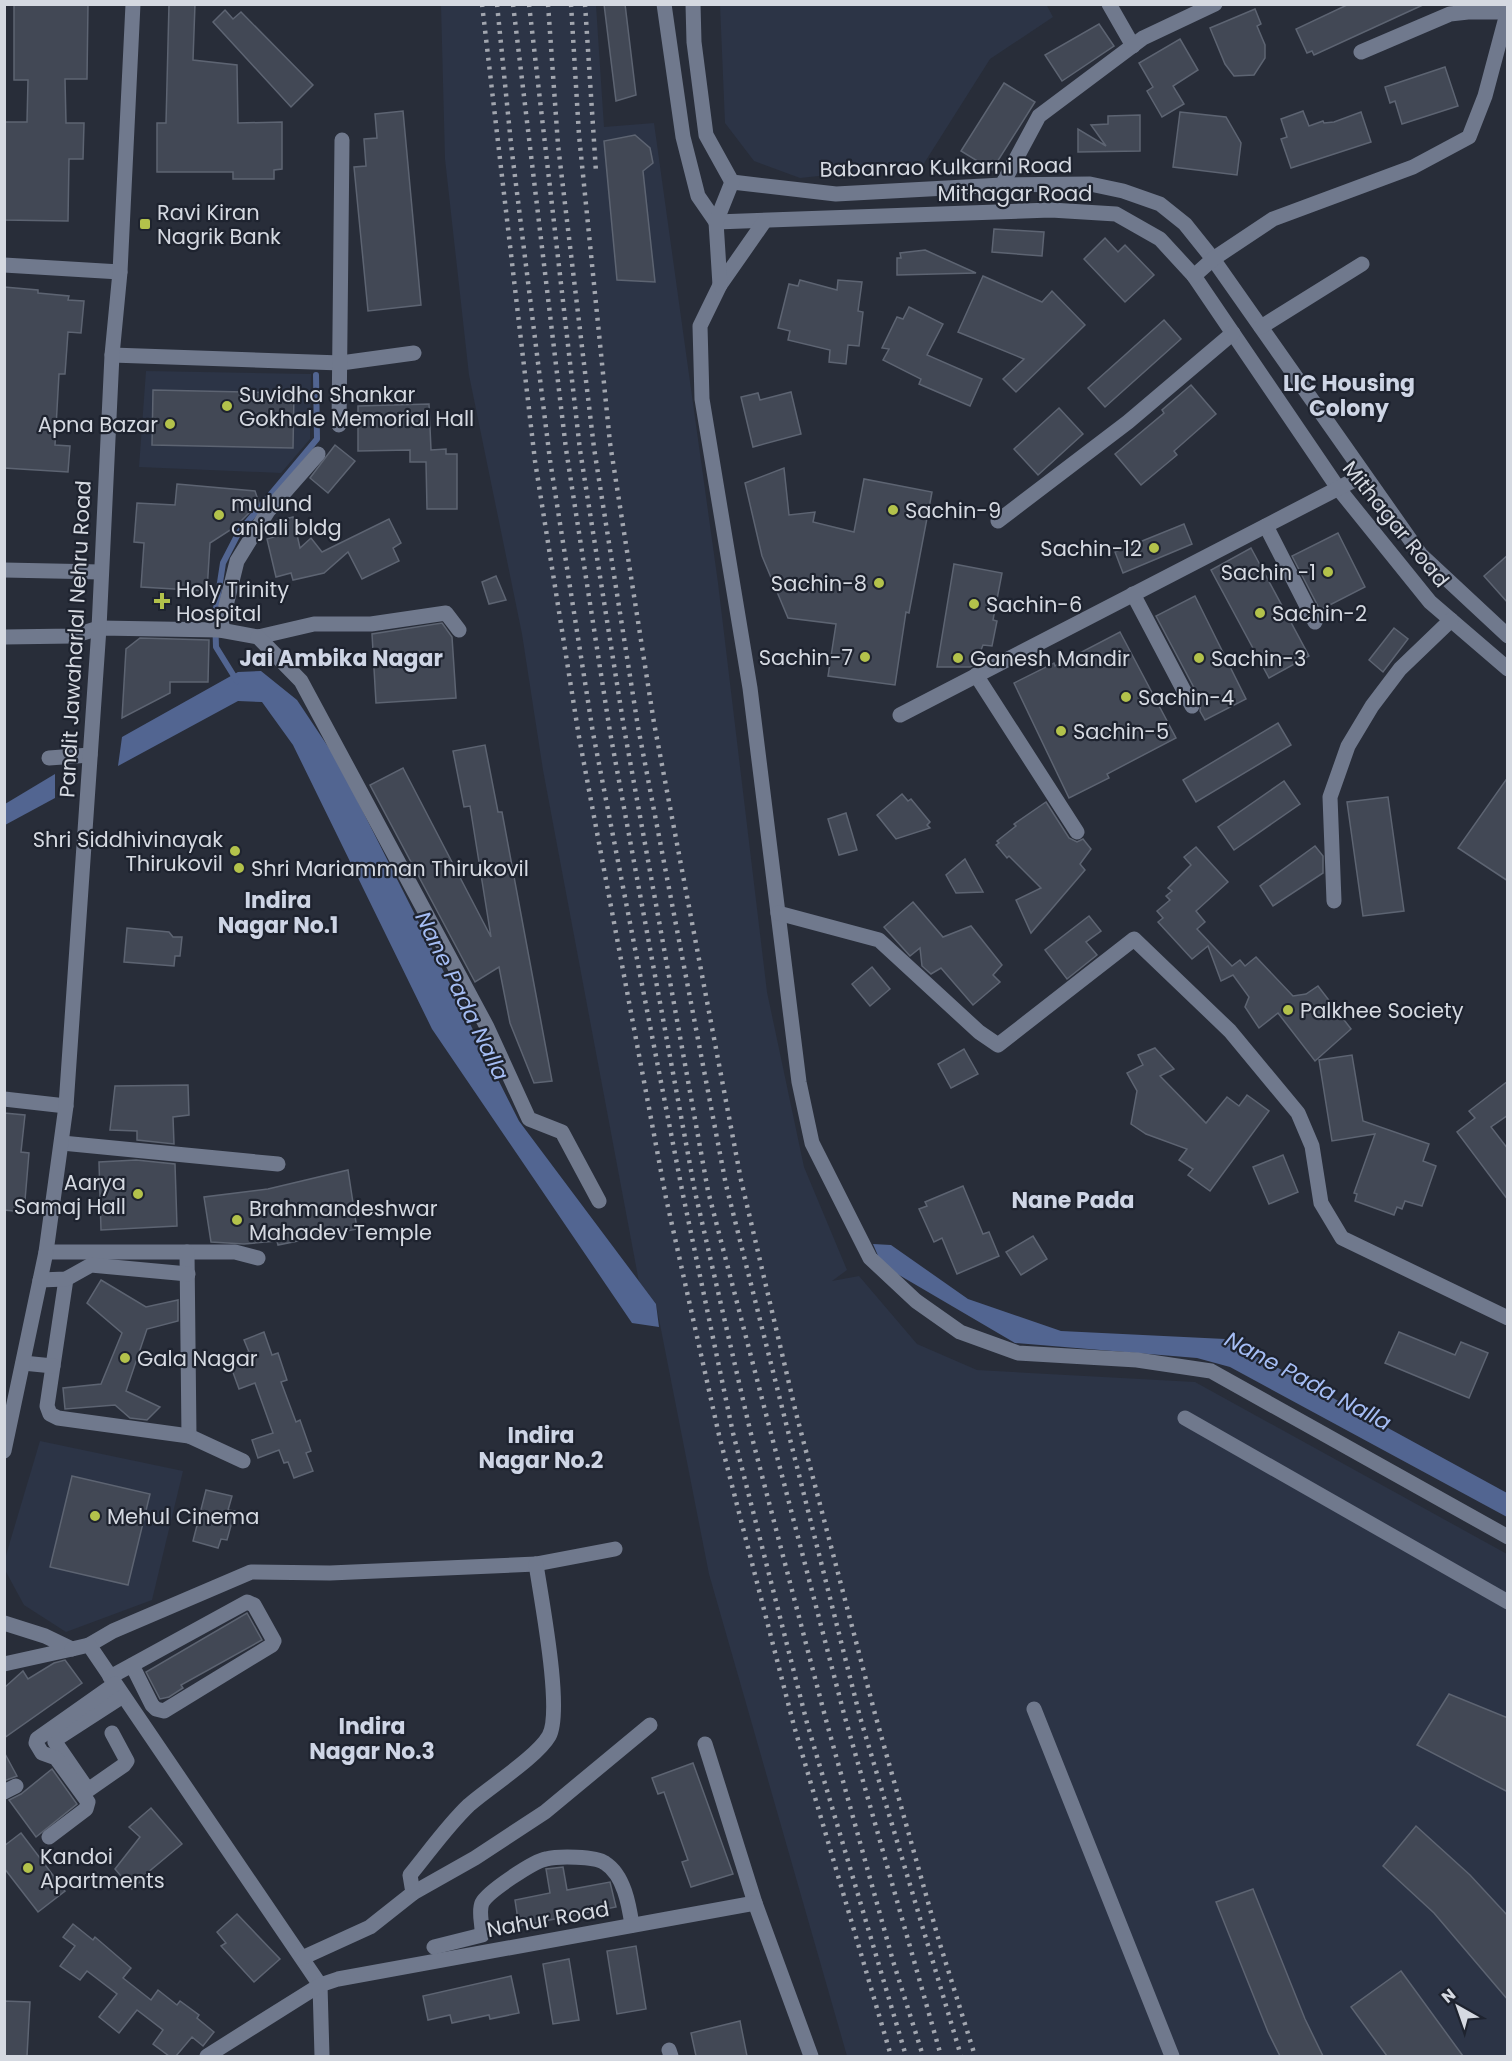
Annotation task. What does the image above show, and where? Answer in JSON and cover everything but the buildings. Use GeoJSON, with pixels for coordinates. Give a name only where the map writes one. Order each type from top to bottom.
{"type":"FeatureCollection","features":[{"type":"Feature","properties":{"kind":"street","name":"Pandit Jawaharlal Nehru Road"},"geometry":{"type":"LineString","coordinates":[[5,1444],[46,1252],[66,1106],[99,628],[112,355],[120,272],[133,4]]}},
{"type":"Feature","properties":{"kind":"street"},"geometry":{"type":"LineString","coordinates":[[664,4],[683,137],[698,196],[716,222]]}},
{"type":"Feature","properties":{"kind":"street"},"geometry":{"type":"LineString","coordinates":[[693,4],[694,42],[706,135],[732,182],[716,222],[720,285]]}},
{"type":"Feature","properties":{"kind":"street"},"geometry":{"type":"LineString","coordinates":[[1109,4],[1133,46]]}},
{"type":"Feature","properties":{"kind":"street"},"geometry":{"type":"LineString","coordinates":[[1002,185],[1039,116],[1143,38],[1215,4]]}},
{"type":"Feature","properties":{"kind":"street"},"geometry":{"type":"LineString","coordinates":[[1194,276],[1213,259],[1273,219],[1413,166],[1469,137],[1485,96],[1507,11],[1450,14],[1362,52]]}},
{"type":"Feature","properties":{"kind":"street"},"geometry":{"type":"LineString","coordinates":[[339,425],[342,140]]}},
{"type":"Feature","properties":{"kind":"street","name":"Babanrao Kulkarni Road"},"geometry":{"type":"LineString","coordinates":[[732,182],[836,194],[1002,185],[1090,184],[1123,191],[1160,204],[1185,224],[1213,259]]}},
{"type":"Feature","properties":{"kind":"street","name":"Mithagar Road"},"geometry":{"type":"LineString","coordinates":[[716,222],[1051,210],[1116,214],[1160,239],[1194,276],[1338,488],[1430,602],[1508,669]]}},
{"type":"Feature","properties":{"kind":"street"},"geometry":{"type":"LineString","coordinates":[[764,222],[720,285],[700,326],[702,399],[750,688],[799,1082],[812,1143],[870,1258],[916,1301],[960,1332],[1018,1353],[1137,1360],[1211,1371],[1508,1537]]}},
{"type":"Feature","properties":{"kind":"street","name":"Mithagar Road"},"geometry":{"type":"LineString","coordinates":[[1213,259],[1420,555],[1508,636]]}},
{"type":"Feature","properties":{"kind":"street"},"geometry":{"type":"LineString","coordinates":[[1261,327],[1362,264]]}},
{"type":"Feature","properties":{"kind":"street"},"geometry":{"type":"LineString","coordinates":[[4,265],[120,272]]}},
{"type":"Feature","properties":{"kind":"street"},"geometry":{"type":"LineString","coordinates":[[998,521],[1128,422],[1233,333]]}},
{"type":"Feature","properties":{"kind":"street"},"geometry":{"type":"LineString","coordinates":[[112,355],[340,363],[414,353]]}},
{"type":"Feature","properties":{"kind":"street"},"geometry":{"type":"LineString","coordinates":[[220,630],[237,561],[267,511],[318,454]]}},
{"type":"Feature","properties":{"kind":"street"},"geometry":{"type":"LineString","coordinates":[[900,715],[1364,475]]}},
{"type":"Feature","properties":{"kind":"street"},"geometry":{"type":"LineString","coordinates":[[1266,526],[1315,622]]}},
{"type":"Feature","properties":{"kind":"street"},"geometry":{"type":"LineString","coordinates":[[4,570],[101,572]]}},
{"type":"Feature","properties":{"kind":"street"},"geometry":{"type":"LineString","coordinates":[[1133,594],[1192,706]]}},
{"type":"Feature","properties":{"kind":"street"},"geometry":{"type":"LineString","coordinates":[[4,637],[73,636],[99,628],[220,630],[258,637],[314,624],[371,624],[446,613],[459,630]]}},
{"type":"Feature","properties":{"kind":"street"},"geometry":{"type":"LineString","coordinates":[[1334,901],[1330,797],[1348,746],[1372,706],[1400,669],[1451,620]]}},
{"type":"Feature","properties":{"kind":"street"},"geometry":{"type":"LineString","coordinates":[[258,637],[300,681],[487,1027],[530,1119],[562,1132],[599,1201]]}},
{"type":"Feature","properties":{"kind":"street"},"geometry":{"type":"LineString","coordinates":[[976,675],[1077,832]]}},
{"type":"Feature","properties":{"kind":"street"},"geometry":{"type":"LineString","coordinates":[[48,758],[90,755]]}},
{"type":"Feature","properties":{"kind":"street"},"geometry":{"type":"LineString","coordinates":[[778,913],[879,940],[979,1032],[998,1045],[1134,939],[1230,1031],[1298,1113],[1312,1146],[1321,1203],[1342,1238],[1508,1318]]}},
{"type":"Feature","properties":{"kind":"street"},"geometry":{"type":"LineString","coordinates":[[4,1099],[66,1106]]}},
{"type":"Feature","properties":{"kind":"street"},"geometry":{"type":"LineString","coordinates":[[62,1143],[278,1164]]}},
{"type":"Feature","properties":{"kind":"street"},"geometry":{"type":"LineString","coordinates":[[46,1252],[235,1252],[258,1258]]}},
{"type":"Feature","properties":{"kind":"street"},"geometry":{"type":"LineString","coordinates":[[187,1252],[189,1436]]}},
{"type":"Feature","properties":{"kind":"street"},"geometry":{"type":"LineString","coordinates":[[40,1280],[66,1279],[91,1265],[188,1274]]}},
{"type":"Feature","properties":{"kind":"street"},"geometry":{"type":"LineString","coordinates":[[66,1279],[47,1407],[51,1414],[58,1418],[189,1436],[243,1461]]}},
{"type":"Feature","properties":{"kind":"street"},"geometry":{"type":"LineString","coordinates":[[23,1363],[53,1366]]}},
{"type":"Feature","properties":{"kind":"street"},"geometry":{"type":"LineString","coordinates":[[1185,1418],[1508,1602]]}},
{"type":"Feature","properties":{"kind":"street"},"geometry":{"type":"LineString","coordinates":[[4,1664],[89,1645],[113,1632],[251,1572],[330,1573],[536,1564],[615,1549]]}},
{"type":"Feature","properties":{"kind":"street"},"geometry":{"type":"LineString","coordinates":[[413,1893],[410,1875],[468,1806],[528,1757],[549,1736],[553,1698],[536,1564]]}},
{"type":"Feature","properties":{"kind":"street"},"geometry":{"type":"LineString","coordinates":[[112,1733],[127,1761],[88,1790],[55,1742],[116,1686],[132,1665],[247,1602],[254,1605],[274,1641],[272,1645],[164,1711],[156,1710],[132,1665]]}},
{"type":"Feature","properties":{"kind":"street"},"geometry":{"type":"LineString","coordinates":[[4,1623],[45,1636],[72,1649]]}},
{"type":"Feature","properties":{"kind":"street"},"geometry":{"type":"LineString","coordinates":[[89,1645],[320,1985],[322,2056]]}},
{"type":"Feature","properties":{"kind":"street"},"geometry":{"type":"LineString","coordinates":[[49,1837],[86,1809],[88,1802],[56,1758],[42,1752],[36,1743],[37,1739],[116,1686]]}},
{"type":"Feature","properties":{"kind":"street"},"geometry":{"type":"LineString","coordinates":[[1034,1709],[1172,2056]]}},
{"type":"Feature","properties":{"kind":"street"},"geometry":{"type":"LineString","coordinates":[[302,1958],[370,1927],[413,1893],[476,1858],[545,1812],[650,1725]]}},
{"type":"Feature","properties":{"kind":"street"},"geometry":{"type":"LineString","coordinates":[[705,1743],[755,1903],[810,2056]]}},
{"type":"Feature","properties":{"kind":"street"},"geometry":{"type":"LineString","coordinates":[[434,1947],[457,1950],[482,1935],[480,1907],[488,1894],[540,1861],[562,1857],[600,1860],[612,1868],[627,1896],[633,1925]]}},
{"type":"Feature","properties":{"kind":"street","name":"Nahur Road"},"geometry":{"type":"LineString","coordinates":[[207,2056],[320,1985],[457,1950],[633,1925],[755,1903]]}},
{"type":"Feature","properties":{"kind":"shaded area"},"geometry":{"type":"Polygon","coordinates":[[[1046,4],[1053,17],[990,59],[923,165],[800,178],[754,161],[725,123],[720,5],[1046,4]]]}},
{"type":"Feature","properties":{"kind":"shaded area"},"geometry":{"type":"Polygon","coordinates":[[[441,5],[596,5],[604,127],[654,123],[718,583],[767,992],[804,1167],[847,1270],[832,1281],[859,1276],[917,1344],[977,1370],[1195,1382],[1507,1554],[1507,2056],[847,2056],[709,1574],[656,1304],[639,1282],[543,770],[522,634],[469,375],[445,159],[441,5]]]}},
{"type":"Feature","properties":{"kind":"shaded area","name":"Suvidha Shankar Gokhale Memorial Hall"},"geometry":{"type":"Polygon","coordinates":[[[146,371],[311,374],[310,439],[281,473],[139,467],[146,371]]]}},
{"type":"Feature","properties":{"kind":"shaded area","name":"Mehul Cinema"},"geometry":{"type":"Polygon","coordinates":[[[40,1441],[183,1471],[152,1600],[66,1632],[24,1605],[5,1570],[4,1562],[40,1441]]]}},
{"type":"Feature","properties":{"kind":"water"},"geometry":{"type":"Polygon","coordinates":[[[261,671],[297,700],[337,760],[519,1121],[656,1304],[659,1327],[632,1323],[432,1029],[293,745],[262,702],[238,701],[118,766],[122,737],[238,672],[261,671]]]}},
{"type":"Feature","properties":{"kind":"water"},"geometry":{"type":"Polygon","coordinates":[[[55,774],[55,798],[5,825],[5,804],[55,774]]]}},
{"type":"Feature","properties":{"kind":"water"},"geometry":{"type":"Polygon","coordinates":[[[873,1244],[891,1245],[968,1299],[1061,1331],[1225,1339],[1507,1493],[1507,1517],[1230,1367],[1197,1358],[1015,1343],[882,1265],[873,1244]]]}},
{"type":"Feature","properties":{"kind":"waterway"},"geometry":{"type":"LineString","coordinates":[[237,681],[216,647],[215,615],[223,563],[239,532],[317,439],[316,375]]}},
{"type":"Feature","properties":{"kind":"railway"},"geometry":{"type":"LineString","coordinates":[[482,4],[535,461],[579,737],[666,1198],[719,1435],[794,1726],[891,2056]]}},
{"type":"Feature","properties":{"kind":"railway"},"geometry":{"type":"LineString","coordinates":[[497,4],[511,144],[550,460],[593,733],[683,1195],[733,1433],[807,1723],[906,2056]]}},
{"type":"Feature","properties":{"kind":"railway"},"geometry":{"type":"LineString","coordinates":[[513,4],[566,449],[610,732],[695,1192],[750,1430],[826,1720],[893,1961],[923,2056]]}},
{"type":"Feature","properties":{"kind":"railway"},"geometry":{"type":"LineString","coordinates":[[529,4],[580,450],[624,728],[708,1191],[844,1714],[941,2056]]}},
{"type":"Feature","properties":{"kind":"railway"},"geometry":{"type":"LineString","coordinates":[[548,4],[558,145],[594,448],[638,727],[726,1185],[860,1717],[961,2056]]}},
{"type":"Feature","properties":{"kind":"railway"},"geometry":{"type":"LineString","coordinates":[[571,4],[579,135],[610,443],[654,723],[741,1180],[796,1413],[875,1714],[939,1941],[975,2056]]}},
{"type":"Feature","properties":{"kind":"railway"},"geometry":{"type":"LineString","coordinates":[[585,4],[596,172]]}},
{"type":"Feature","properties":{"kind":"place","name":"Ravi Kiran Nagrik Bank"},"geometry":{"type":"Point","coordinates":[145,224]}},
{"type":"Feature","properties":{"kind":"place","name":"Suvidha Shankar Gokhale Memorial Hall"},"geometry":{"type":"Point","coordinates":[227,406]}},
{"type":"Feature","properties":{"kind":"place","name":"Apna Bazar"},"geometry":{"type":"Point","coordinates":[170,424]}},
{"type":"Feature","properties":{"kind":"place","name":"Sachin-9"},"geometry":{"type":"Point","coordinates":[893,510]}},
{"type":"Feature","properties":{"kind":"place","name":"mulund anjali bldg"},"geometry":{"type":"Point","coordinates":[219,515]}},
{"type":"Feature","properties":{"kind":"place","name":"Sachin-12"},"geometry":{"type":"Point","coordinates":[1154,548]}},
{"type":"Feature","properties":{"kind":"place","name":"Sachin -1"},"geometry":{"type":"Point","coordinates":[1328,572]}},
{"type":"Feature","properties":{"kind":"place","name":"Sachin-8"},"geometry":{"type":"Point","coordinates":[879,583]}},
{"type":"Feature","properties":{"kind":"place","name":"Holy Trinity Hospital"},"geometry":{"type":"Point","coordinates":[162,601]}},
{"type":"Feature","properties":{"kind":"place","name":"Sachin-6"},"geometry":{"type":"Point","coordinates":[974,604]}},
{"type":"Feature","properties":{"kind":"place","name":"Sachin-2"},"geometry":{"type":"Point","coordinates":[1260,613]}},
{"type":"Feature","properties":{"kind":"place","name":"Sachin-7"},"geometry":{"type":"Point","coordinates":[865,657]}},
{"type":"Feature","properties":{"kind":"place","name":"Ganesh Mandir"},"geometry":{"type":"Point","coordinates":[958,658]}},
{"type":"Feature","properties":{"kind":"place","name":"Sachin-3"},"geometry":{"type":"Point","coordinates":[1199,658]}},
{"type":"Feature","properties":{"kind":"place","name":"Sachin-4"},"geometry":{"type":"Point","coordinates":[1126,697]}},
{"type":"Feature","properties":{"kind":"place","name":"Sachin-5"},"geometry":{"type":"Point","coordinates":[1061,731]}},
{"type":"Feature","properties":{"kind":"place","name":"Shri Siddhivinayak Thirukovil"},"geometry":{"type":"Point","coordinates":[235,851]}},
{"type":"Feature","properties":{"kind":"place","name":"Shri Mariamman Thirukovil"},"geometry":{"type":"Point","coordinates":[239,868]}},
{"type":"Feature","properties":{"kind":"place","name":"Palkhee Society"},"geometry":{"type":"Point","coordinates":[1288,1010]}},
{"type":"Feature","properties":{"kind":"place","name":"Aarya Samaj Hall"},"geometry":{"type":"Point","coordinates":[138,1194]}},
{"type":"Feature","properties":{"kind":"place","name":"Brahmandeshwar Mahadev Temple"},"geometry":{"type":"Point","coordinates":[237,1220]}},
{"type":"Feature","properties":{"kind":"place","name":"Gala Nagar"},"geometry":{"type":"Point","coordinates":[125,1358]}},
{"type":"Feature","properties":{"kind":"place","name":"Mehul Cinema"},"geometry":{"type":"Point","coordinates":[95,1516]}},
{"type":"Feature","properties":{"kind":"place","name":"Kandoi Apartments"},"geometry":{"type":"Point","coordinates":[28,1868]}},
{"type":"Feature","properties":{"kind":"district","name":"LIC Housing Colony"},"geometry":{"type":"Point","coordinates":[1349,396]}},
{"type":"Feature","properties":{"kind":"district","name":"Jai Ambika Nagar"},"geometry":{"type":"Point","coordinates":[341,658]}},
{"type":"Feature","properties":{"kind":"district","name":"Indira Nagar No.1"},"geometry":{"type":"Point","coordinates":[278,912]}},
{"type":"Feature","properties":{"kind":"district","name":"Nane Pada"},"geometry":{"type":"Point","coordinates":[1073,1200]}},
{"type":"Feature","properties":{"kind":"district","name":"Indira Nagar No.2"},"geometry":{"type":"Point","coordinates":[541,1448]}},
{"type":"Feature","properties":{"kind":"district","name":"Indira Nagar No.3"},"geometry":{"type":"Point","coordinates":[372,1739]}},
{"type":"Feature","properties":{"kind":"water label","name":"Nane Pada Nalla"},"geometry":{"type":"Point","coordinates":[462,996]}},
{"type":"Feature","properties":{"kind":"water label","name":"Nane Pada Nalla"},"geometry":{"type":"Point","coordinates":[1308,1381]}}]}
